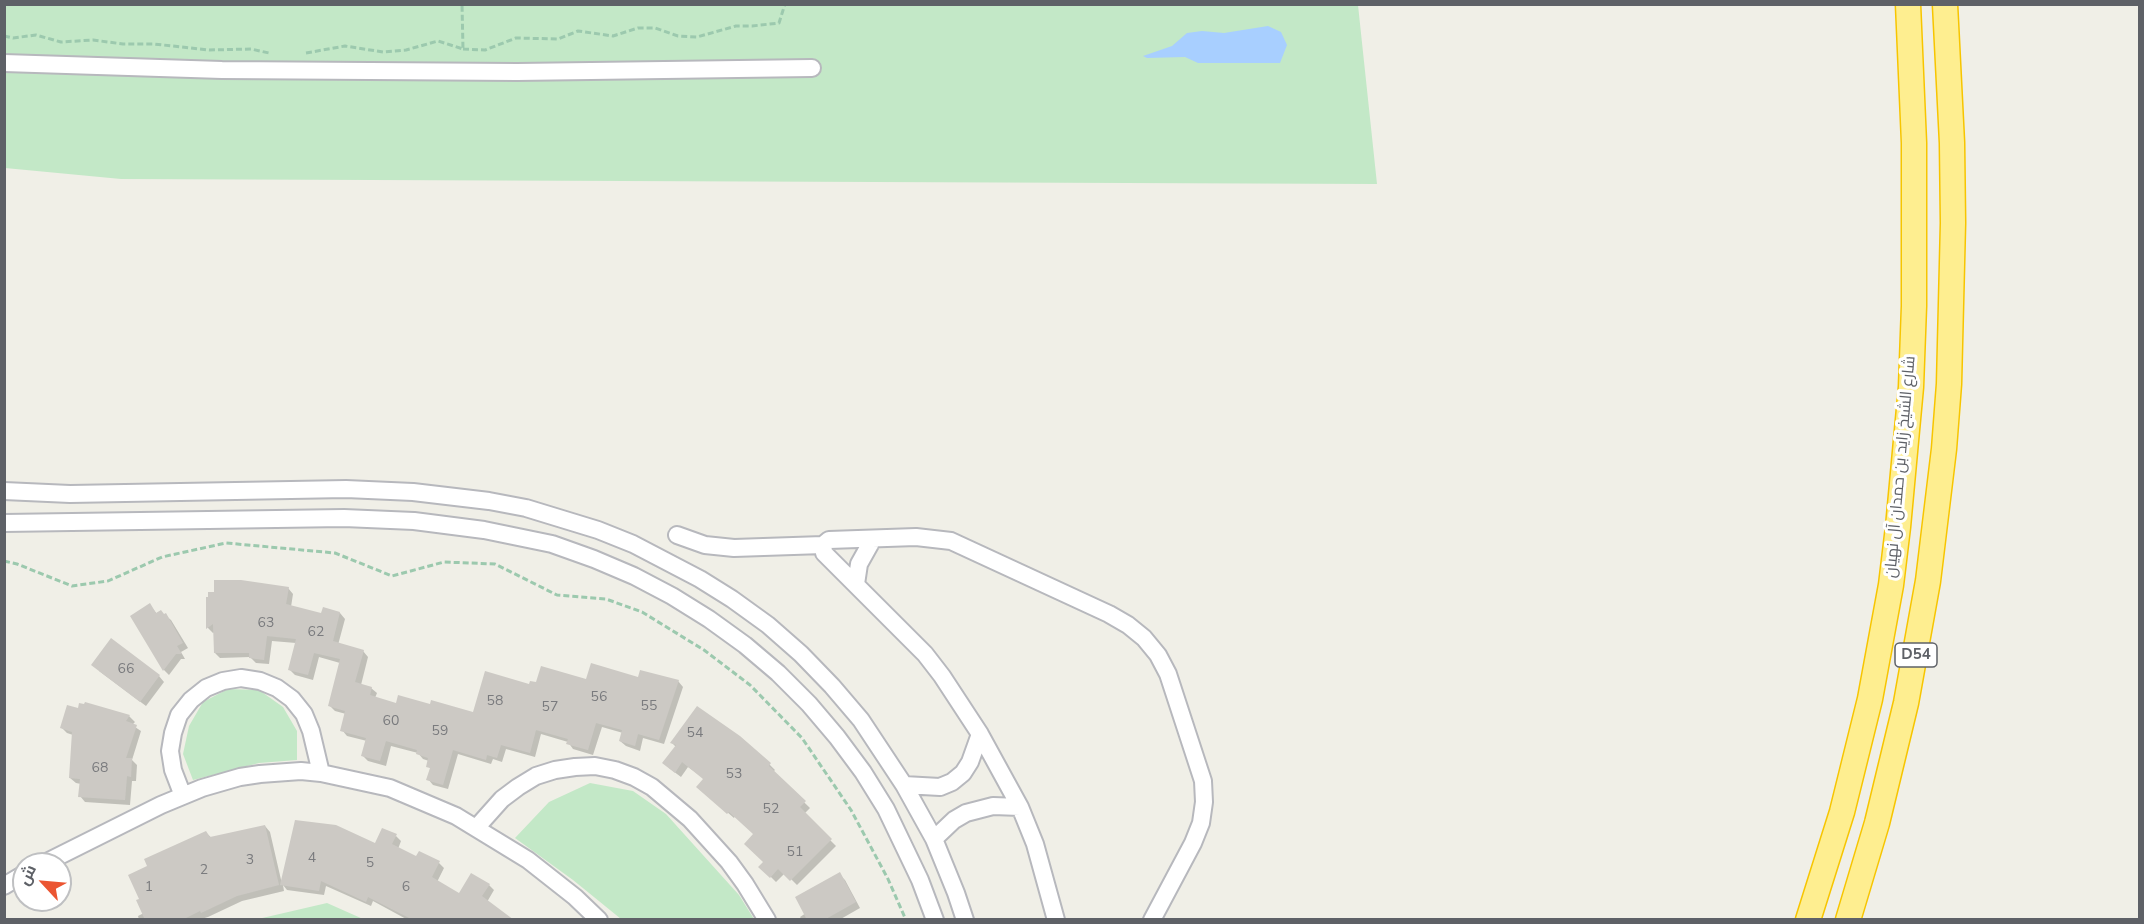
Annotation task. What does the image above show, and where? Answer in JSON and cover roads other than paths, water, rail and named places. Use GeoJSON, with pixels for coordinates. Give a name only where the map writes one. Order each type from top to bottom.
{"type":"FeatureCollection","features":[{"type":"Feature","properties":{"kind":"highway","name":"شارع الشيخ زايد بن حمدان آل نهيان"},"geometry":{"type":"LineString","coordinates":[[1808,920],[1857,756],[1881,642],[1898,527],[1911,387],[1916,224],[1908,4]]}},
{"type":"Feature","properties":{"kind":"highway","name":"D54"},"geometry":{"type":"LineString","coordinates":[[1848,920],[1893,763],[1918,642],[1937,515],[1949,384],[1953,223],[1945,4]]}},
{"type":"Feature","properties":{"kind":"street"},"geometry":{"type":"LineString","coordinates":[[4,63],[222,70],[493,72],[812,68]]}},
{"type":"Feature","properties":{"kind":"street"},"geometry":{"type":"LineString","coordinates":[[4,491],[70,494],[376,490],[489,501],[562,518],[633,544],[732,599],[768,625],[801,654],[840,694],[873,736],[904,784],[934,839],[965,920]]}},
{"type":"Feature","properties":{"kind":"street"},"geometry":{"type":"LineString","coordinates":[[4,523],[344,518],[414,521],[484,530],[552,544],[624,571],[672,596],[709,619],[753,652],[809,704],[837,737],[886,809],[920,880],[935,920]]}},
{"type":"Feature","properties":{"kind":"street"},"geometry":{"type":"LineString","coordinates":[[677,535],[705,545],[734,548],[823,545],[829,540],[934,537],[967,547],[1128,625],[1144,638],[1158,655],[1168,674],[1203,781],[1204,802],[1201,823],[1193,843],[1152,920]]}},
{"type":"Feature","properties":{"kind":"street"},"geometry":{"type":"LineString","coordinates":[[856,584],[860,564],[873,539]]}},
{"type":"Feature","properties":{"kind":"street"},"geometry":{"type":"LineString","coordinates":[[823,545],[824,553],[925,654],[949,685],[980,734],[1020,807],[1035,844],[1056,920]]}},
{"type":"Feature","properties":{"kind":"street"},"geometry":{"type":"LineString","coordinates":[[183,795],[173,770],[171,751],[173,733],[180,715],[191,700],[206,688],[223,681],[242,678],[260,681],[277,687],[292,699],[303,714],[311,731],[321,773]]}},
{"type":"Feature","properties":{"kind":"street"},"geometry":{"type":"LineString","coordinates":[[904,784],[940,787],[952,782],[963,773],[970,762],[980,734]]}},
{"type":"Feature","properties":{"kind":"street"},"geometry":{"type":"LineString","coordinates":[[477,827],[502,800],[536,776],[575,766],[595,766],[615,770],[652,787],[690,819],[740,877],[767,920]]}},
{"type":"Feature","properties":{"kind":"street"},"geometry":{"type":"LineString","coordinates":[[67,852],[183,795],[240,777],[280,772],[321,773],[368,782],[405,794],[435,805],[477,827],[552,878],[599,920]]}},
{"type":"Feature","properties":{"kind":"street"},"geometry":{"type":"LineString","coordinates":[[934,839],[954,820],[966,813],[993,806],[1020,807]]}},
{"type":"Feature","properties":{"kind":"water"},"geometry":{"type":"Polygon","coordinates":[[[1268,26],[1281,32],[1287,45],[1280,63],[1198,63],[1185,57],[1147,58],[1143,56],[1172,46],[1187,33],[1202,31],[1224,33],[1268,26]]]}}]}
